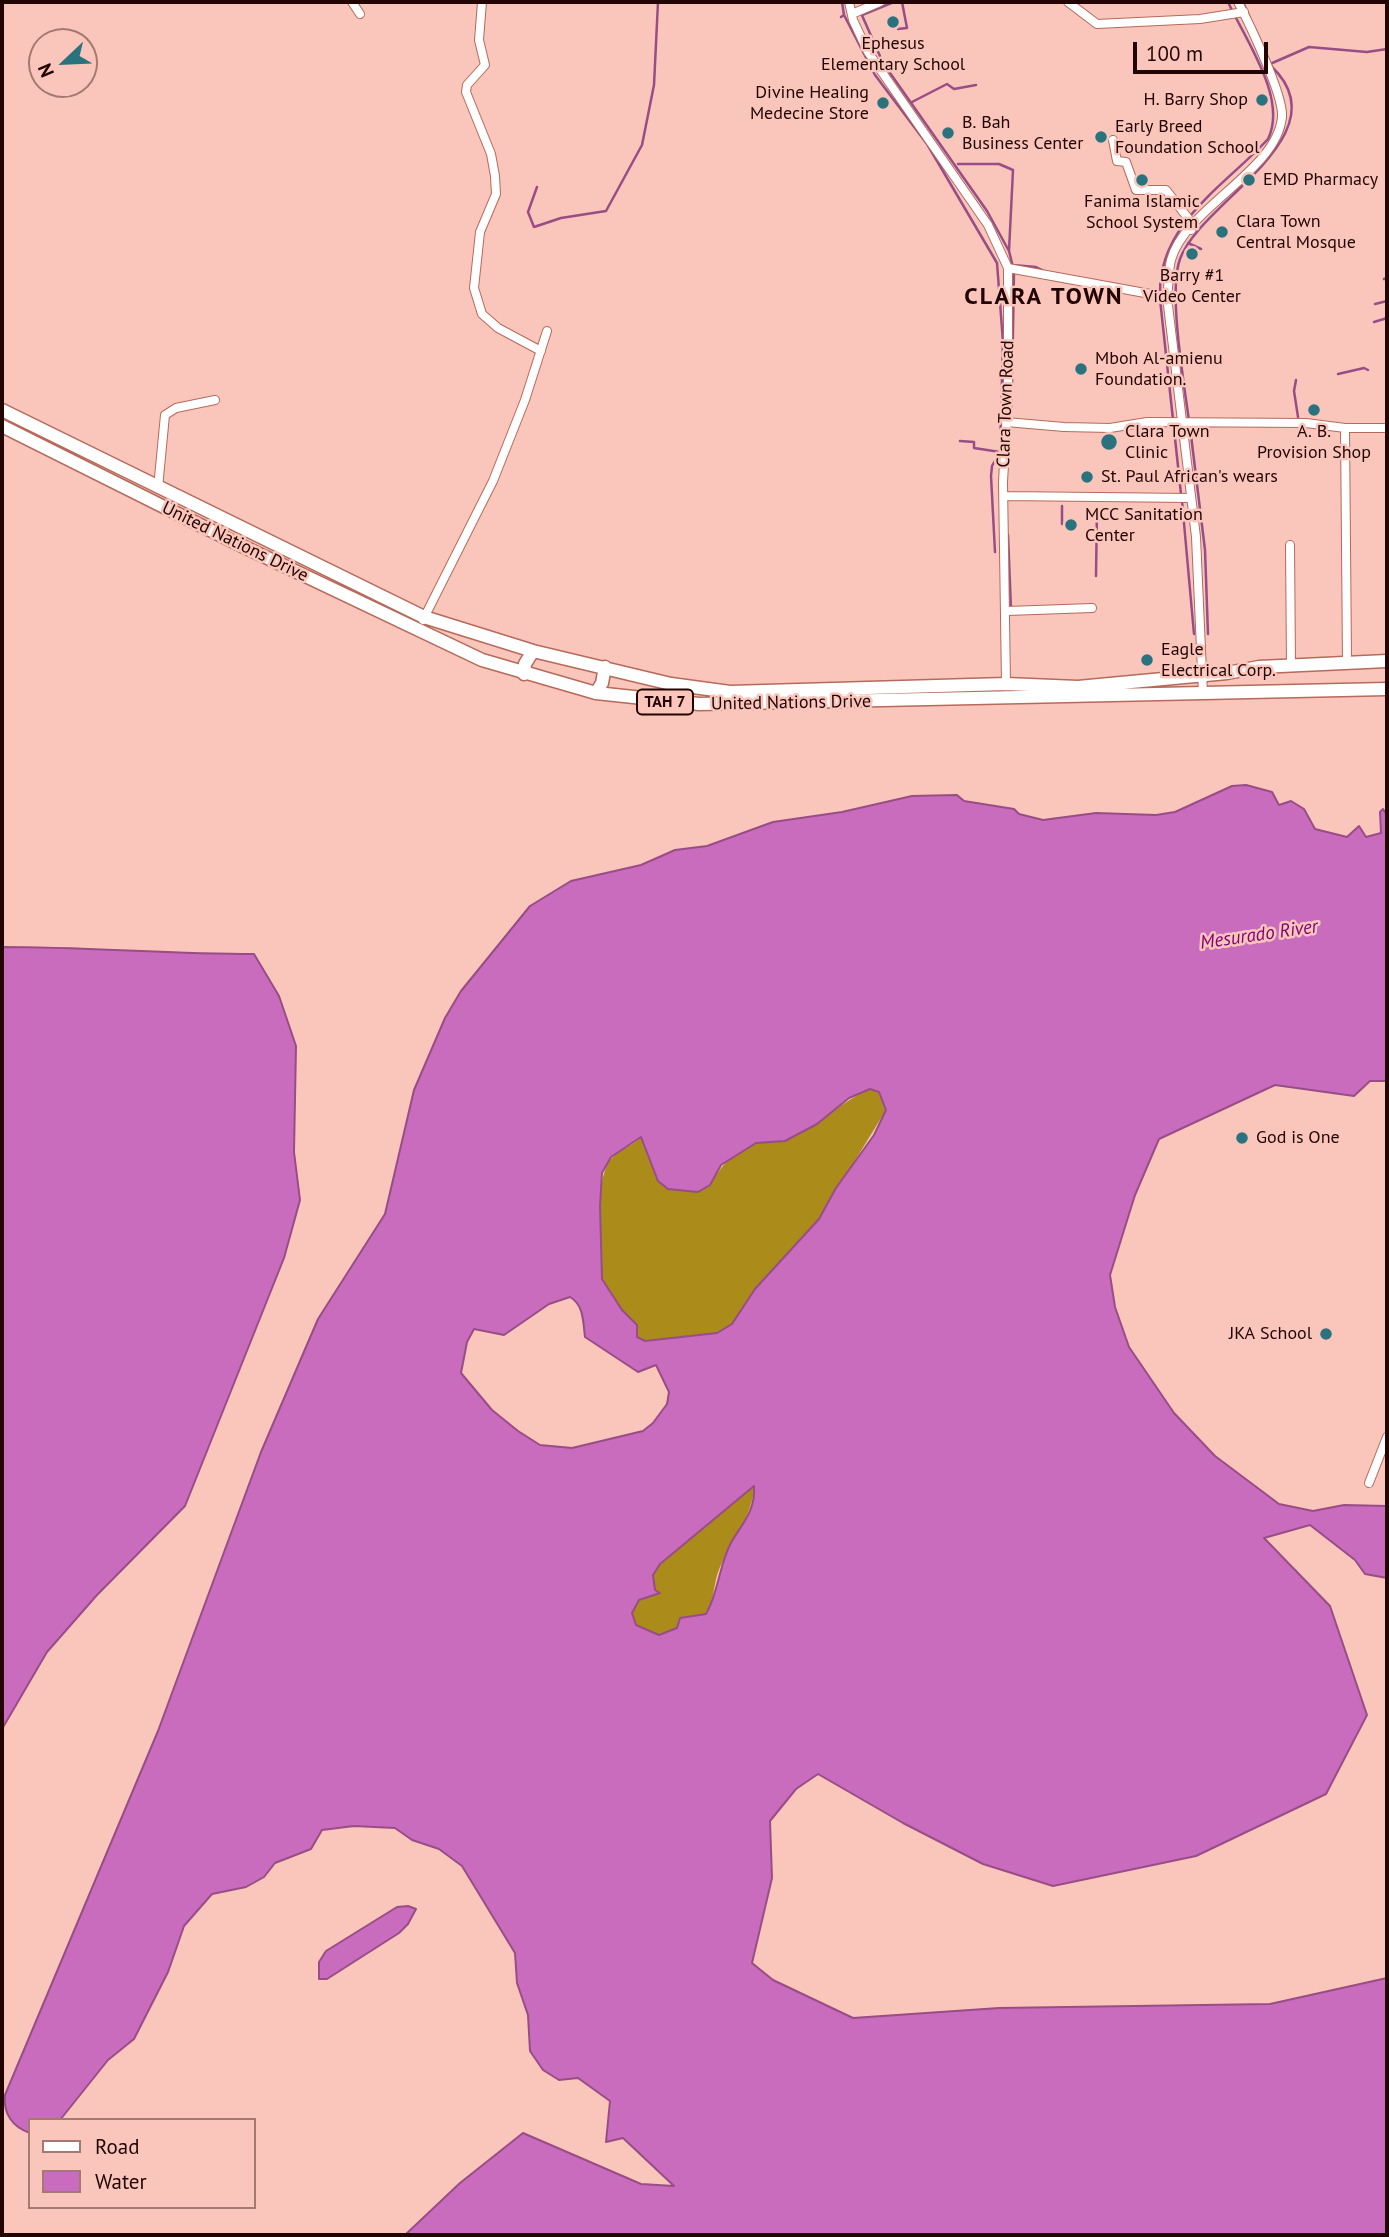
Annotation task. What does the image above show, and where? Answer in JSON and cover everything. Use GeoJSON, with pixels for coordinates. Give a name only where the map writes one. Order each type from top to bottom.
{"type":"FeatureCollection","features":[{"type":"Feature","properties":{"kind":"highway","name":"United Nations Drive"},"geometry":{"type":"LineString","coordinates":[[2,410],[421,623],[482,660],[596,693],[699,704],[1387,689]]}},
{"type":"Feature","properties":{"kind":"highway","name":"United Nations Drive"},"geometry":{"type":"LineString","coordinates":[[2,426],[236,543],[421,623],[671,684],[730,692],[1006,684],[1078,687],[1291,666],[1387,661]]}},
{"type":"Feature","properties":{"kind":"highway"},"geometry":{"type":"LineString","coordinates":[[524,674],[527,658],[533,651]]}},
{"type":"Feature","properties":{"kind":"highway"},"geometry":{"type":"LineString","coordinates":[[596,693],[606,667]]}},
{"type":"Feature","properties":{"kind":"street"},"geometry":{"type":"LineString","coordinates":[[352,2],[360,14]]}},
{"type":"Feature","properties":{"kind":"street"},"geometry":{"type":"LineString","coordinates":[[481,2],[480,40],[485,65],[467,85],[466,92],[491,154],[496,194],[481,232],[474,288],[482,314],[498,328],[541,351]]}},
{"type":"Feature","properties":{"kind":"street","name":"Clara Town Road"},"geometry":{"type":"LineString","coordinates":[[849,2],[868,52],[988,225],[1008,268],[1006,684]]}},
{"type":"Feature","properties":{"kind":"street"},"geometry":{"type":"LineString","coordinates":[[852,14],[880,2]]}},
{"type":"Feature","properties":{"kind":"street"},"geometry":{"type":"LineString","coordinates":[[1068,2],[1097,24],[1200,19],[1244,12]]}},
{"type":"Feature","properties":{"kind":"street"},"geometry":{"type":"LineString","coordinates":[[1203,694],[1189,498],[1167,298],[1171,260],[1191,230],[1268,152],[1282,117],[1276,90],[1238,2]]}},
{"type":"Feature","properties":{"kind":"street"},"geometry":{"type":"LineString","coordinates":[[1113,140],[1117,161],[1126,162],[1136,190],[1166,190],[1188,218],[1191,230]]}},
{"type":"Feature","properties":{"kind":"street"},"geometry":{"type":"LineString","coordinates":[[1008,268],[1167,298]]}},
{"type":"Feature","properties":{"kind":"street"},"geometry":{"type":"LineString","coordinates":[[421,623],[493,481],[547,331]]}},
{"type":"Feature","properties":{"kind":"street"},"geometry":{"type":"LineString","coordinates":[[158,488],[165,415],[176,408],[215,400]]}},
{"type":"Feature","properties":{"kind":"street"},"geometry":{"type":"LineString","coordinates":[[1006,422],[1110,428],[1147,422],[1306,423],[1345,428],[1387,428]]}},
{"type":"Feature","properties":{"kind":"street"},"geometry":{"type":"LineString","coordinates":[[1345,428],[1347,662]]}},
{"type":"Feature","properties":{"kind":"street"},"geometry":{"type":"LineString","coordinates":[[1008,496],[1189,498]]}},
{"type":"Feature","properties":{"kind":"street"},"geometry":{"type":"LineString","coordinates":[[1290,545],[1291,666]]}},
{"type":"Feature","properties":{"kind":"street"},"geometry":{"type":"LineString","coordinates":[[1006,611],[1092,608]]}},
{"type":"Feature","properties":{"kind":"street"},"geometry":{"type":"LineString","coordinates":[[1369,1483],[1387,1437]]}},
{"type":"Feature","properties":{"kind":"shaded area"},"geometry":{"type":"Polygon","coordinates":[[[870,1089],[879,1091],[886,1110],[819,1219],[755,1289],[732,1324],[717,1333],[645,1341],[637,1336],[637,1325],[607,1290],[600,1266],[600,1198],[602,1182],[611,1159],[641,1137],[658,1181],[710,1185],[736,1153],[750,1145],[796,1136],[870,1089]]]}},
{"type":"Feature","properties":{"kind":"shaded area"},"geometry":{"type":"Polygon","coordinates":[[[755,1485],[746,1518],[720,1567],[706,1614],[680,1618],[677,1628],[659,1635],[636,1625],[632,1613],[639,1600],[659,1593],[655,1591],[653,1575],[660,1564],[755,1485]]]}},
{"type":"Feature","properties":{"kind":"water","name":"Mesurado River"},"geometry":{"type":"Polygon","coordinates":[[[1246,785],[1272,792],[1279,805],[1291,801],[1304,809],[1315,829],[1347,837],[1359,826],[1366,837],[1381,833],[1380,812],[1383,809],[1387,815],[1387,1081],[1370,1081],[1354,1096],[1275,1085],[1159,1139],[1135,1195],[1110,1275],[1115,1307],[1129,1347],[1174,1413],[1215,1456],[1279,1504],[1313,1511],[1344,1505],[1387,1506],[1387,1578],[1365,1574],[1355,1560],[1310,1525],[1264,1538],[1330,1606],[1367,1715],[1326,1794],[1196,1856],[1053,1886],[983,1864],[903,1823],[818,1774],[796,1789],[770,1821],[772,1878],[752,1963],[773,1980],[853,2018],[999,2008],[1270,2004],[1387,1978],[1387,2235],[405,2235],[460,2183],[523,2133],[641,2184],[674,2186],[623,2138],[606,2142],[610,2101],[578,2078],[559,2080],[543,2070],[530,2051],[528,2015],[517,1983],[515,1953],[462,1866],[439,1849],[412,1840],[395,1828],[354,1826],[322,1830],[311,1849],[275,1863],[264,1877],[246,1887],[212,1894],[184,1926],[168,1972],[134,2039],[108,2060],[62,2118],[28,2118],[28,2132],[18,2127],[7,2113],[5,2095],[158,1731],[261,1452],[318,1319],[385,1214],[414,1090],[445,1018],[461,991],[530,906],[571,881],[641,865],[675,850],[707,846],[773,822],[842,812],[912,796],[957,795],[964,801],[1014,809],[1019,814],[1043,820],[1096,813],[1156,815],[1175,812],[1232,786],[1246,785]],[[870,1089],[849,1098],[817,1124],[785,1141],[756,1143],[721,1165],[710,1185],[698,1192],[668,1189],[658,1181],[641,1137],[611,1157],[602,1173],[602,1279],[622,1310],[637,1325],[637,1337],[645,1341],[717,1333],[732,1324],[755,1289],[819,1219],[836,1188],[874,1135],[886,1110],[879,1092],[870,1089]],[[570,1297],[549,1304],[504,1335],[474,1329],[467,1342],[461,1373],[492,1410],[540,1445],[572,1448],[643,1431],[653,1423],[667,1404],[669,1392],[656,1365],[638,1372],[585,1337],[580,1309],[570,1297]],[[754,1486],[660,1564],[653,1575],[655,1590],[660,1593],[639,1600],[632,1613],[636,1625],[659,1635],[677,1628],[680,1618],[706,1614],[728,1550],[751,1509],[754,1486]]]}},
{"type":"Feature","properties":{"kind":"water"},"geometry":{"type":"Polygon","coordinates":[[[2,947],[254,954],[279,996],[296,1046],[294,1152],[300,1200],[284,1258],[185,1506],[97,1595],[47,1652],[2,1729],[2,947]]]}},
{"type":"Feature","properties":{"kind":"water"},"geometry":{"type":"Polygon","coordinates":[[[408,1906],[416,1909],[408,1924],[399,1933],[327,1979],[319,1979],[319,1962],[326,1951],[397,1907],[408,1906]]]}},
{"type":"Feature","properties":{"kind":"waterway"},"geometry":{"type":"LineString","coordinates":[[537,187],[528,212],[534,227],[561,218],[606,211],[642,145],[654,85],[658,2]]}},
{"type":"Feature","properties":{"kind":"waterway"},"geometry":{"type":"LineString","coordinates":[[841,17],[844,15],[842,2]]}},
{"type":"Feature","properties":{"kind":"waterway"},"geometry":{"type":"LineString","coordinates":[[862,15],[894,2]]}},
{"type":"Feature","properties":{"kind":"waterway"},"geometry":{"type":"LineString","coordinates":[[898,26],[898,29],[907,28],[902,2]]}},
{"type":"Feature","properties":{"kind":"waterway"},"geometry":{"type":"LineString","coordinates":[[1160,293],[1163,268],[1171,246],[1183,226],[1215,189],[1268,139],[1273,123],[1273,106],[1262,69],[1228,2]]}},
{"type":"Feature","properties":{"kind":"waterway"},"geometry":{"type":"LineString","coordinates":[[1243,2],[1250,18]]}},
{"type":"Feature","properties":{"kind":"waterway"},"geometry":{"type":"LineString","coordinates":[[861,13],[883,63],[987,211],[1009,251],[1014,271],[1012,386]]}},
{"type":"Feature","properties":{"kind":"waterway"},"geometry":{"type":"LineString","coordinates":[[844,15],[875,75],[927,144],[997,263],[1003,342],[1000,452],[992,466],[991,476],[995,552]]}},
{"type":"Feature","properties":{"kind":"waterway"},"geometry":{"type":"LineString","coordinates":[[1270,64],[1309,47],[1367,52],[1387,49]]}},
{"type":"Feature","properties":{"kind":"waterway"},"geometry":{"type":"LineString","coordinates":[[1189,421],[1176,314],[1180,259],[1193,237],[1261,167],[1280,142],[1291,117],[1289,92],[1271,66]]}},
{"type":"Feature","properties":{"kind":"waterway"},"geometry":{"type":"LineString","coordinates":[[912,102],[947,84],[954,89],[976,85]]}},
{"type":"Feature","properties":{"kind":"waterway"},"geometry":{"type":"LineString","coordinates":[[958,164],[999,164],[1013,170],[1009,251]]}},
{"type":"Feature","properties":{"kind":"waterway"},"geometry":{"type":"LineString","coordinates":[[1188,243],[1201,249]]}},
{"type":"Feature","properties":{"kind":"waterway"},"geometry":{"type":"LineString","coordinates":[[1013,265],[1036,267],[1046,272]]}},
{"type":"Feature","properties":{"kind":"waterway"},"geometry":{"type":"LineString","coordinates":[[1160,299],[1181,494]]}},
{"type":"Feature","properties":{"kind":"waterway"},"geometry":{"type":"LineString","coordinates":[[1375,304],[1387,301]]}},
{"type":"Feature","properties":{"kind":"waterway"},"geometry":{"type":"LineString","coordinates":[[1374,322],[1387,318]]}},
{"type":"Feature","properties":{"kind":"waterway"},"geometry":{"type":"LineString","coordinates":[[1338,374],[1364,368],[1368,370]]}},
{"type":"Feature","properties":{"kind":"waterway"},"geometry":{"type":"LineString","coordinates":[[1296,380],[1294,391],[1298,417]]}},
{"type":"Feature","properties":{"kind":"waterway"},"geometry":{"type":"LineString","coordinates":[[1009,434],[1011,406]]}},
{"type":"Feature","properties":{"kind":"waterway"},"geometry":{"type":"LineString","coordinates":[[1190,427],[1205,550],[1208,634]]}},
{"type":"Feature","properties":{"kind":"waterway"},"geometry":{"type":"LineString","coordinates":[[960,441],[974,442],[974,448],[1000,452]]}},
{"type":"Feature","properties":{"kind":"waterway"},"geometry":{"type":"LineString","coordinates":[[1182,501],[1194,634]]}},
{"type":"Feature","properties":{"kind":"waterway"},"geometry":{"type":"LineString","coordinates":[[1062,506],[1062,524]]}},
{"type":"Feature","properties":{"kind":"waterway"},"geometry":{"type":"LineString","coordinates":[[1096,576],[1097,508]]}},
{"type":"Feature","properties":{"kind":"waterway"},"geometry":{"type":"LineString","coordinates":[[1008,535],[1011,609]]}},
{"type":"Feature","properties":{"kind":"place","name":"Ephesus Elementary School"},"geometry":{"type":"Point","coordinates":[893,22]}},
{"type":"Feature","properties":{"kind":"place","name":"H. Barry Shop"},"geometry":{"type":"Point","coordinates":[1262,100]}},
{"type":"Feature","properties":{"kind":"place","name":"Divine Healing Medecine Store"},"geometry":{"type":"Point","coordinates":[883,103]}},
{"type":"Feature","properties":{"kind":"place","name":"B. Bah Business Center"},"geometry":{"type":"Point","coordinates":[948,133]}},
{"type":"Feature","properties":{"kind":"place","name":"Early Breed Foundation School"},"geometry":{"type":"Point","coordinates":[1101,137]}},
{"type":"Feature","properties":{"kind":"place","name":"Fanima Islamic School System"},"geometry":{"type":"Point","coordinates":[1142,180]}},
{"type":"Feature","properties":{"kind":"place","name":"EMD Pharmacy"},"geometry":{"type":"Point","coordinates":[1249,180]}},
{"type":"Feature","properties":{"kind":"place","name":"Clara Town Central Mosque"},"geometry":{"type":"Point","coordinates":[1222,232]}},
{"type":"Feature","properties":{"kind":"place","name":"Barry #1 Video Center"},"geometry":{"type":"Point","coordinates":[1192,254]}},
{"type":"Feature","properties":{"kind":"place","name":"Mboh Al-amienu Foundation."},"geometry":{"type":"Point","coordinates":[1081,369]}},
{"type":"Feature","properties":{"kind":"place","name":"A. B. Provision Shop"},"geometry":{"type":"Point","coordinates":[1314,410]}},
{"type":"Feature","properties":{"kind":"place","name":"Clara Town Clinic"},"geometry":{"type":"Point","coordinates":[1109,442]}},
{"type":"Feature","properties":{"kind":"place","name":"St. Paul African's wears"},"geometry":{"type":"Point","coordinates":[1087,477]}},
{"type":"Feature","properties":{"kind":"place","name":"MCC Sanitation Center"},"geometry":{"type":"Point","coordinates":[1071,525]}},
{"type":"Feature","properties":{"kind":"place","name":"Eagle Electrical Corp."},"geometry":{"type":"Point","coordinates":[1147,660]}},
{"type":"Feature","properties":{"kind":"place","name":"God is One"},"geometry":{"type":"Point","coordinates":[1242,1138]}},
{"type":"Feature","properties":{"kind":"place","name":"JKA School"},"geometry":{"type":"Point","coordinates":[1326,1334]}},
{"type":"Feature","properties":{"kind":"district","name":"CLARA TOWN"},"geometry":{"type":"Point","coordinates":[1044,297]}}]}
